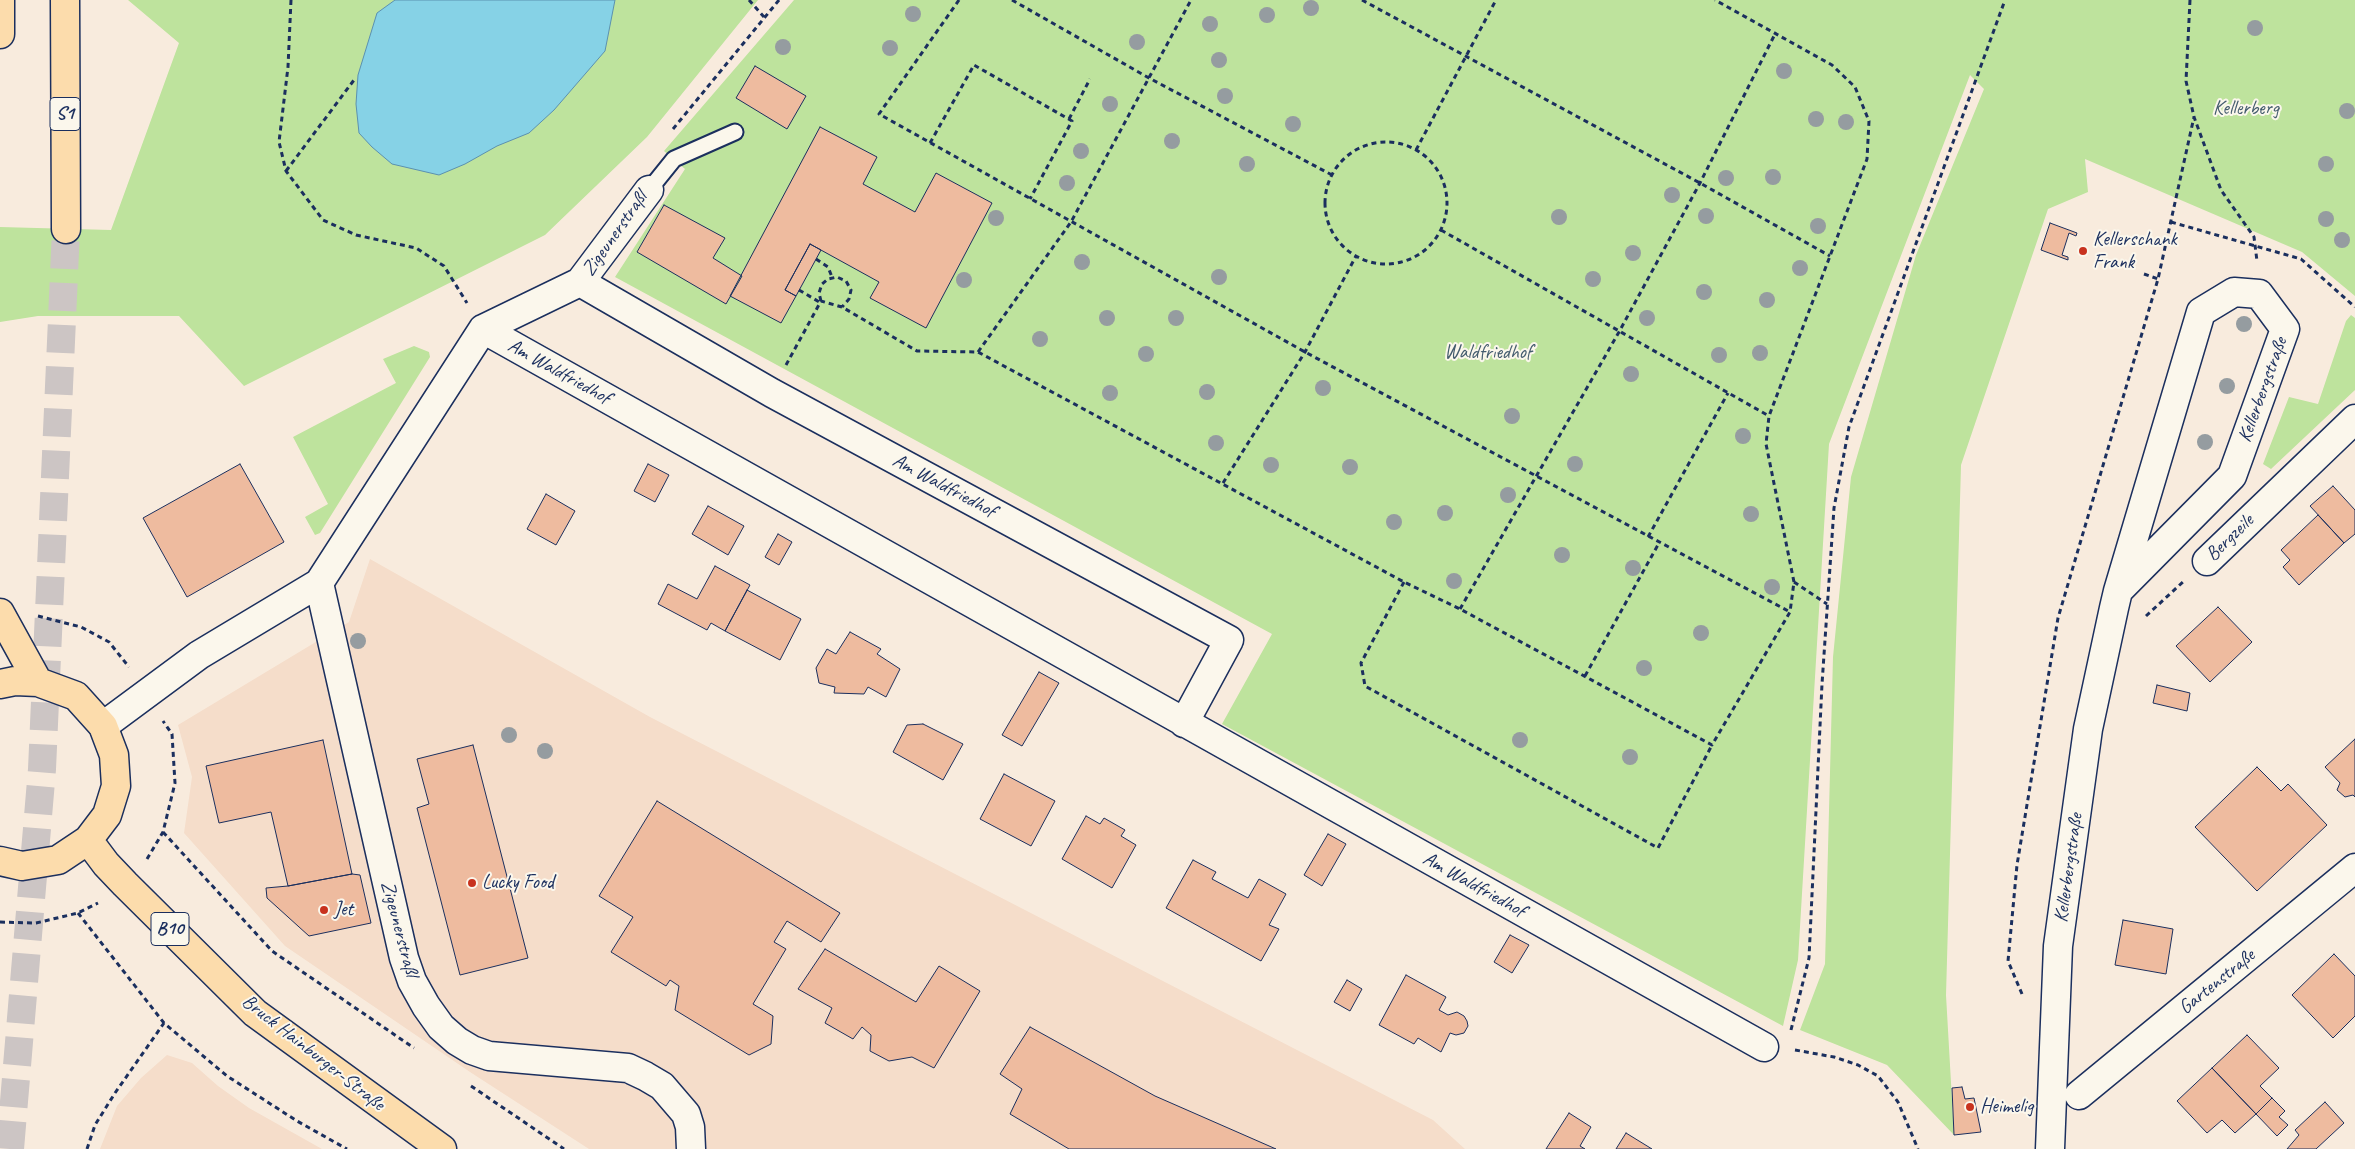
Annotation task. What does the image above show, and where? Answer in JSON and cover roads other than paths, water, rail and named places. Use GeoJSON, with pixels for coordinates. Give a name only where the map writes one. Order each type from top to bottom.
{"type":"FeatureCollection","features":[{"type":"Feature","properties":{"kind":"main road"},"geometry":{"type":"LineString","coordinates":[[0,0],[0,34]]}},
{"type":"Feature","properties":{"kind":"main road","name":"S1"},"geometry":{"type":"LineString","coordinates":[[65,0],[66,229]]}},
{"type":"Feature","properties":{"kind":"main road"},"geometry":{"type":"LineString","coordinates":[[0,613],[38,682]]}},
{"type":"Feature","properties":{"kind":"main road"},"geometry":{"type":"LineString","coordinates":[[0,684],[15,681],[38,682],[76,696],[103,726],[114,755],[116,786],[107,815],[88,840],[58,860],[22,866],[0,861]]}},
{"type":"Feature","properties":{"kind":"main road","name":"Bruck Hainburger-Straße"},"geometry":{"type":"LineString","coordinates":[[88,840],[124,884],[255,1013],[442,1149]]}},
{"type":"Feature","properties":{"kind":"street","name":"Zigeunerstraßl"},"geometry":{"type":"LineString","coordinates":[[483,329],[580,282],[649,190]]}},
{"type":"Feature","properties":{"kind":"street","name":"Am Waldfriedhof"},"geometry":{"type":"LineString","coordinates":[[580,282],[772,393],[1229,640],[1184,723]]}},
{"type":"Feature","properties":{"kind":"street","name":"Kellerbergstraße"},"geometry":{"type":"LineString","coordinates":[[2050,1149],[2058,946],[2088,728],[2102,655],[2118,591],[2201,312],[2234,292],[2259,294],[2285,329],[2232,476],[2118,591]]}},
{"type":"Feature","properties":{"kind":"street","name":"Am Waldfriedhof"},"geometry":{"type":"LineString","coordinates":[[483,329],[1184,723],[1775,1048]]}},
{"type":"Feature","properties":{"kind":"street"},"geometry":{"type":"LineString","coordinates":[[103,726],[199,655],[319,583],[483,329]]}},
{"type":"Feature","properties":{"kind":"street","name":"Bergzeile"},"geometry":{"type":"LineString","coordinates":[[2207,561],[2355,418]]}},
{"type":"Feature","properties":{"kind":"street","name":"Zigeunerstraßl"},"geometry":{"type":"LineString","coordinates":[[319,583],[404,958],[412,982],[426,1006],[441,1027],[457,1041],[472,1050],[489,1056],[628,1068],[645,1076],[662,1086],[686,1114],[690,1127],[691,1149]]}},
{"type":"Feature","properties":{"kind":"street","name":"Gartenstraße"},"geometry":{"type":"LineString","coordinates":[[2079,1095],[2355,868]]}},
{"type":"Feature","properties":{"kind":"lane"},"geometry":{"type":"LineString","coordinates":[[649,190],[674,160],[736,132]]}},
{"type":"Feature","properties":{"kind":"water"},"geometry":{"type":"Polygon","coordinates":[[[395,0],[615,0],[605,51],[554,110],[529,133],[497,146],[465,164],[439,175],[392,164],[359,133],[356,104],[358,75],[377,13],[395,0]]]}},
{"type":"Feature","properties":{"kind":"tunnel"},"geometry":{"type":"LineString","coordinates":[[10,1149],[42,769],[66,229]]}},
{"type":"Feature","properties":{"kind":"place","name":"Kellerschank Frank"},"geometry":{"type":"Point","coordinates":[2083,251]}},
{"type":"Feature","properties":{"kind":"place","name":"Lucky Food"},"geometry":{"type":"Point","coordinates":[472,883]}},
{"type":"Feature","properties":{"kind":"place","name":"Jet"},"geometry":{"type":"Point","coordinates":[324,910]}},
{"type":"Feature","properties":{"kind":"place","name":"Heimelig"},"geometry":{"type":"Point","coordinates":[1970,1107]}},
{"type":"Feature","properties":{"kind":"park label","name":"Kellerberg"},"geometry":{"type":"Point","coordinates":[2246,109]}},
{"type":"Feature","properties":{"kind":"park label","name":"Waldfriedhof"},"geometry":{"type":"Point","coordinates":[1488,353]}}]}
